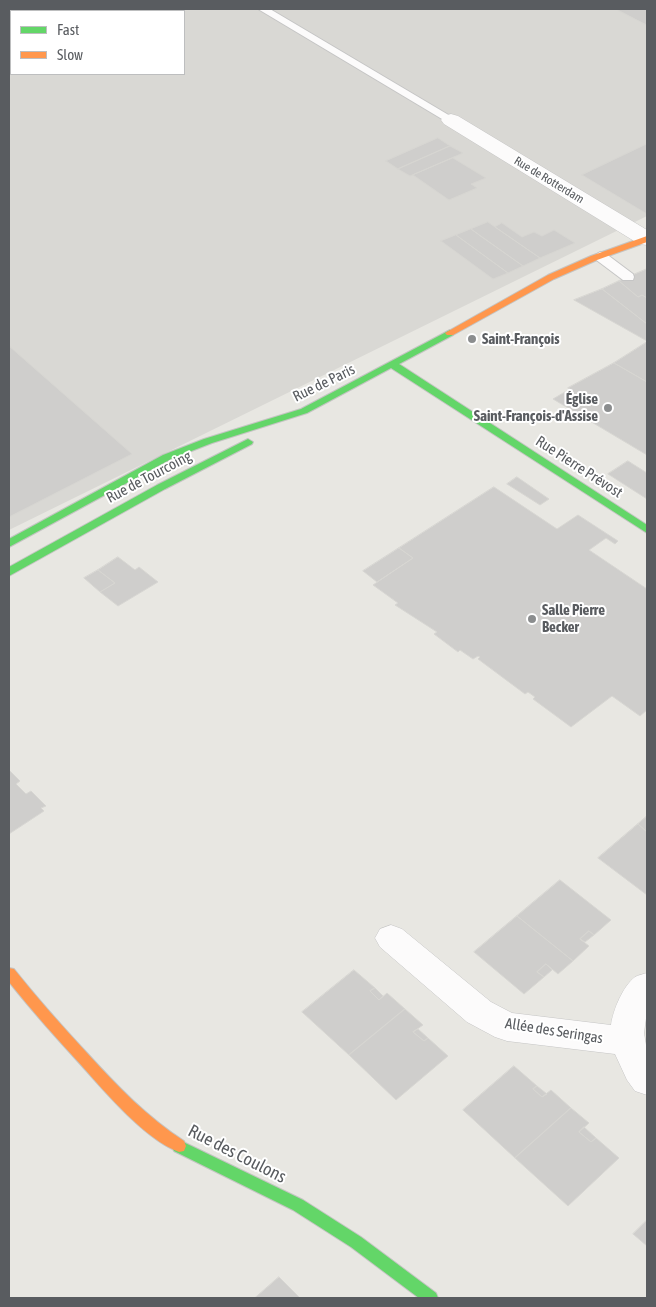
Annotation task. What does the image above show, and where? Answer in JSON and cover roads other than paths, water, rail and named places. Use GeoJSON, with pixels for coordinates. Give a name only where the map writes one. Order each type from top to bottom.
{"type":"FeatureCollection","features":[{"type":"Feature","properties":{"kind":"main road","name":"Rue de Paris"},"geometry":{"type":"LineString","coordinates":[[9,543],[167,457],[208,441],[304,410],[393,365],[521,292],[574,266],[647,239]]}},
{"type":"Feature","properties":{"kind":"main road","name":"Rue Pierre Prévost"},"geometry":{"type":"LineString","coordinates":[[393,365],[647,530]]}},
{"type":"Feature","properties":{"kind":"main road","name":"Rue de Tourcoing"},"geometry":{"type":"LineString","coordinates":[[9,572],[152,491],[257,438],[304,410]]}},
{"type":"Feature","properties":{"kind":"main road","name":"Rue des Coulons"},"geometry":{"type":"LineString","coordinates":[[9,973],[110,1088],[146,1120],[184,1149],[277,1193],[317,1216],[359,1243],[430,1298]]}},
{"type":"Feature","properties":{"kind":"street","name":"Rue de Rotterdam"},"geometry":{"type":"LineString","coordinates":[[451,120],[647,239]]}},
{"type":"Feature","properties":{"kind":"street","name":"Allée des Seringas"},"geometry":{"type":"LineString","coordinates":[[391,938],[479,1012],[507,1027],[627,1042]]}},
{"type":"Feature","properties":{"kind":"street"},"geometry":{"type":"LineString","coordinates":[[647,987],[640,994],[628,1017],[627,1042],[633,1060],[647,1080]]}},
{"type":"Feature","properties":{"kind":"lane"},"geometry":{"type":"LineString","coordinates":[[263,9],[451,120]]}},
{"type":"Feature","properties":{"kind":"lane"},"geometry":{"type":"LineString","coordinates":[[600,256],[628,278]]}},
{"type":"Feature","properties":{"kind":"place","name":"Saint-François"},"geometry":{"type":"Point","coordinates":[472,339]}},
{"type":"Feature","properties":{"kind":"place","name":"Église Saint-François-d'Assise"},"geometry":{"type":"Point","coordinates":[608,408]}},
{"type":"Feature","properties":{"kind":"place","name":"Salle Pierre Becker"},"geometry":{"type":"Point","coordinates":[532,619]}}]}
